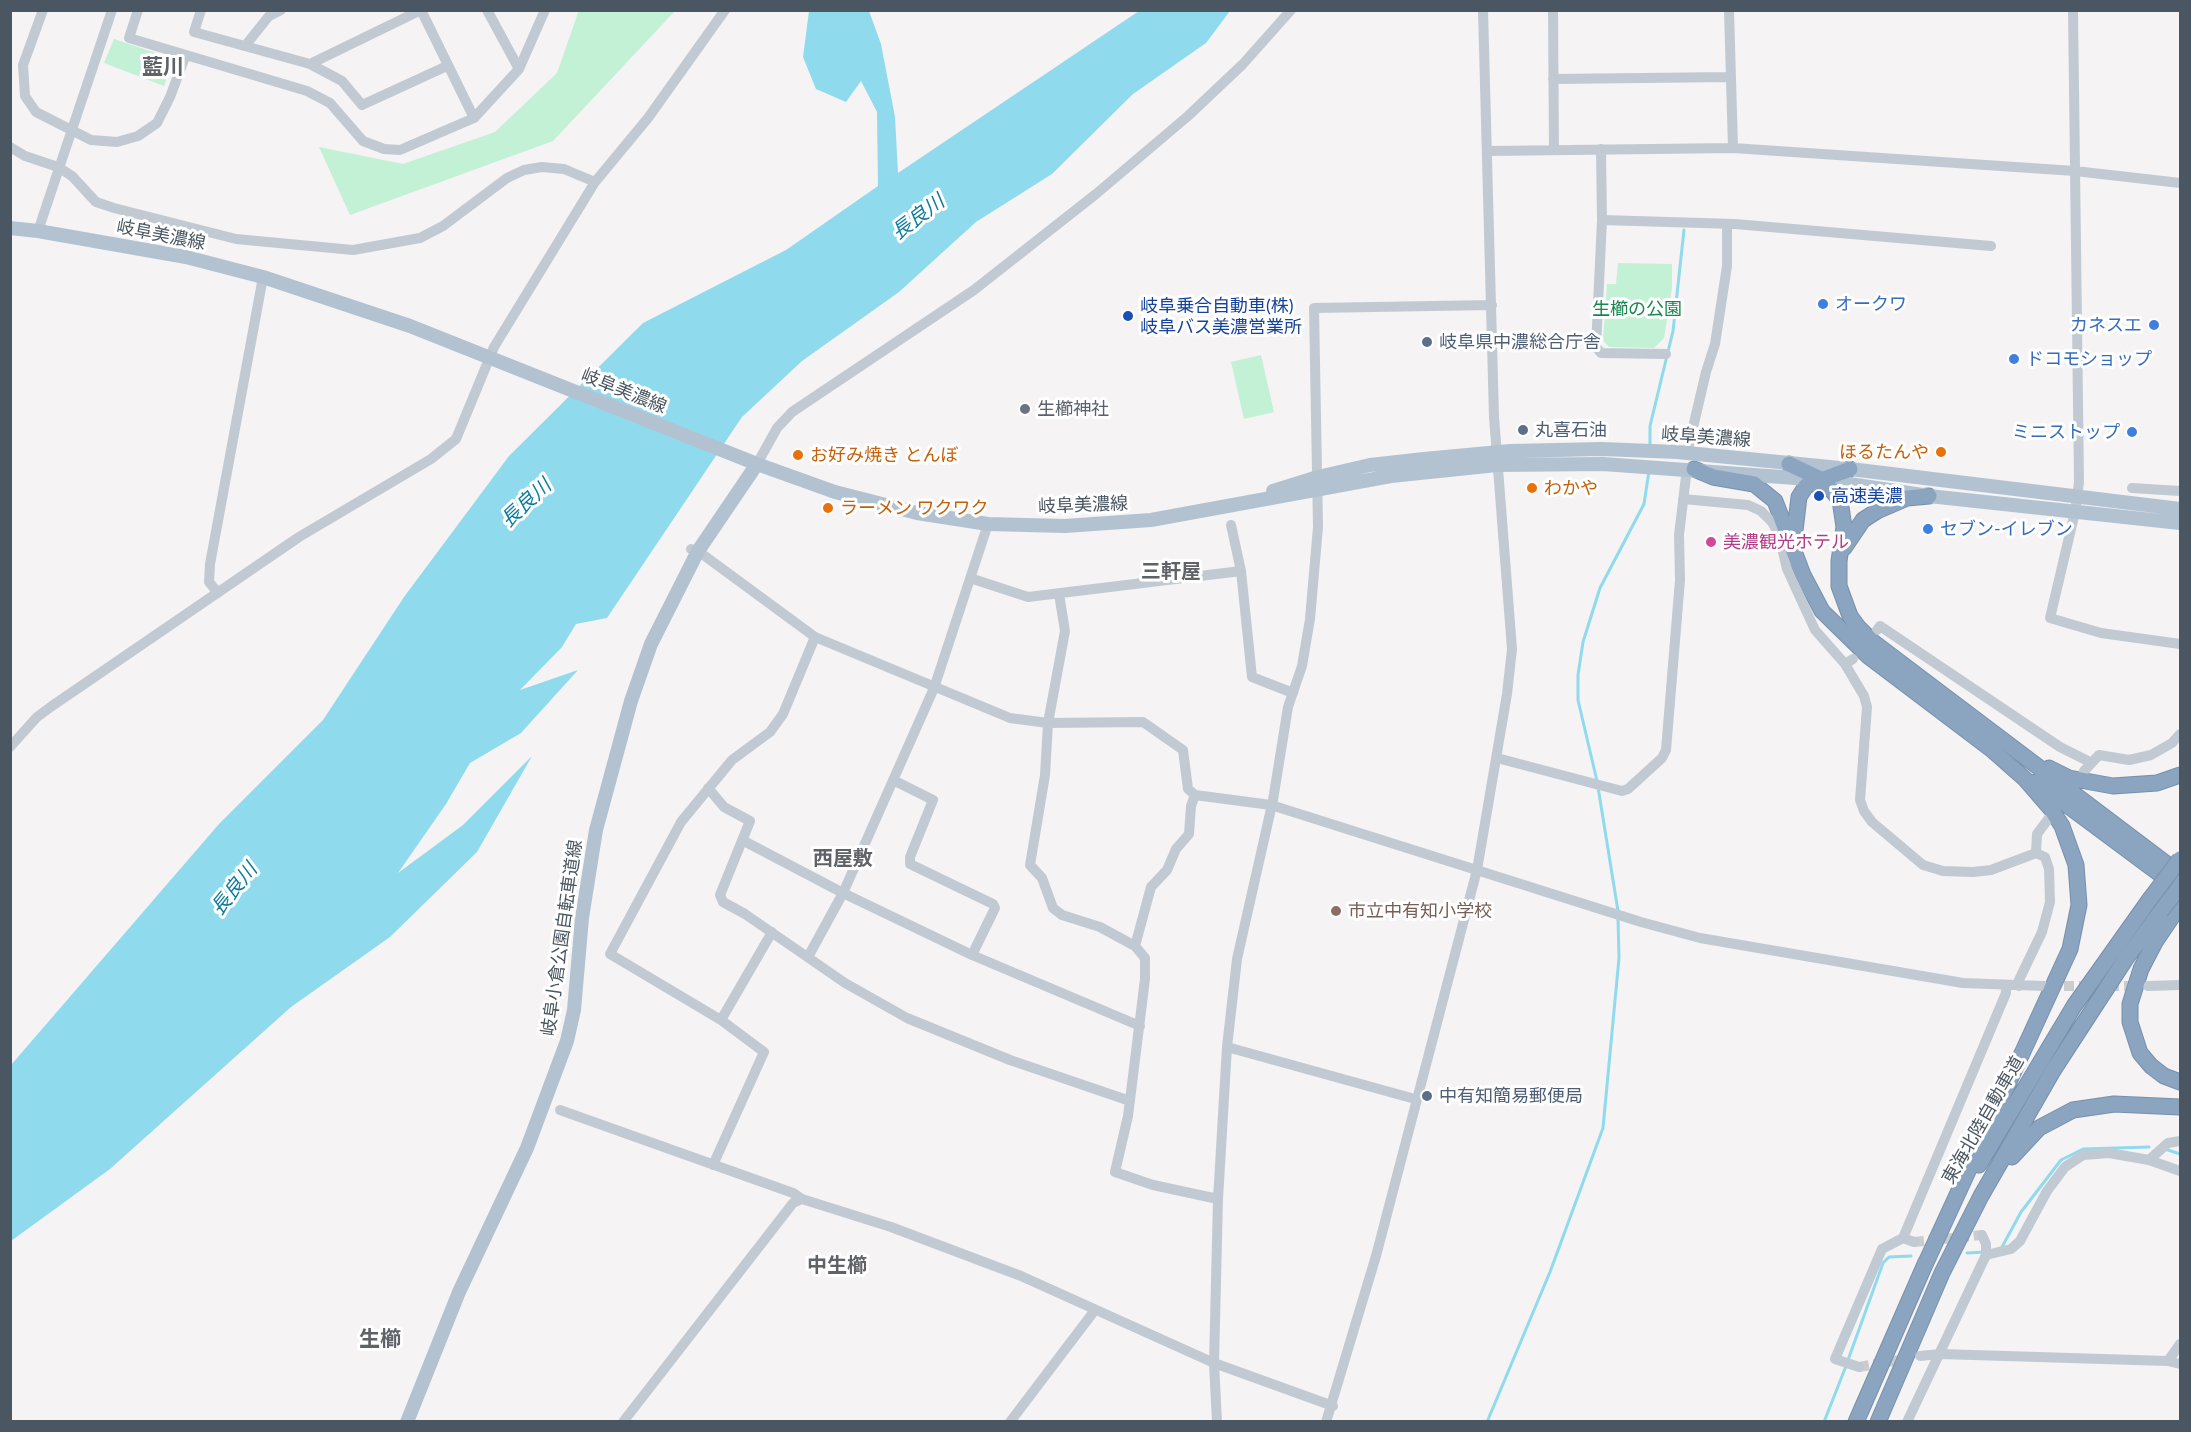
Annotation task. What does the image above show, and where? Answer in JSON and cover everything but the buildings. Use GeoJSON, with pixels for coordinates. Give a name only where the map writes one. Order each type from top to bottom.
{"type":"FeatureCollection","features":[{"type":"Feature","properties":{"kind":"highway"},"geometry":{"type":"LineString","coordinates":[[1790,464],[1823,480],[1840,500],[1844,527],[1839,561],[1839,586],[1843,600],[1858,627],[1873,642],[1997,744],[2181,888]]}},
{"type":"Feature","properties":{"kind":"highway"},"geometry":{"type":"LineString","coordinates":[[1691,468],[1713,477],[1754,484],[1767,492],[1783,516],[1811,594],[1835,626],[1868,656],[2181,874]]}},
{"type":"Feature","properties":{"kind":"highway"},"geometry":{"type":"LineString","coordinates":[[1795,549],[1794,532],[1799,497],[1806,486],[1836,472],[1850,469]]}},
{"type":"Feature","properties":{"kind":"highway"},"geometry":{"type":"LineString","coordinates":[[1839,561],[1845,545],[1863,520],[1891,503],[1929,496]]}},
{"type":"Feature","properties":{"kind":"highway"},"geometry":{"type":"LineString","coordinates":[[1997,744],[2069,778],[2090,783],[2135,786],[2157,783],[2181,775]]}},
{"type":"Feature","properties":{"kind":"highway"},"geometry":{"type":"LineString","coordinates":[[1923,1269],[2003,1090],[2060,974],[2070,949],[2079,905],[2076,866],[2062,826],[2039,794],[1997,744]]}},
{"type":"Feature","properties":{"kind":"highway","name":"東海北陸自動車道"},"geometry":{"type":"LineString","coordinates":[[1856,1422],[1923,1269],[2038,1062],[2091,980],[2181,859]]}},
{"type":"Feature","properties":{"kind":"highway","name":"東海北陸自動車道"},"geometry":{"type":"LineString","coordinates":[[1878,1422],[1913,1354],[1942,1273],[1981,1196],[2054,1069],[2119,969],[2171,911],[2181,888]]}},
{"type":"Feature","properties":{"kind":"highway"},"geometry":{"type":"LineString","coordinates":[[2171,911],[2141,969],[2130,1004],[2130,1022],[2140,1053],[2151,1066],[2164,1076],[2181,1082]]}},
{"type":"Feature","properties":{"kind":"highway"},"geometry":{"type":"LineString","coordinates":[[1913,1354],[2006,1166],[2022,1143],[2039,1128],[2056,1118],[2093,1106],[2181,1107]]}},
{"type":"Feature","properties":{"kind":"main road","name":"岐阜美濃線"},"geometry":{"type":"LineString","coordinates":[[10,228],[186,257],[334,298],[508,363],[736,456],[835,492],[916,513],[988,524],[1065,526],[1151,520],[1232,506],[1318,483],[1371,465],[1650,451],[1850,469],[2181,509]]}},
{"type":"Feature","properties":{"kind":"main road","name":"岐阜美濃線"},"geometry":{"type":"LineString","coordinates":[[1497,459],[1691,468],[1823,480],[1929,496],[2181,523]]}},
{"type":"Feature","properties":{"kind":"main road","name":"岐阜小倉公園自転車道線"},"geometry":{"type":"LineString","coordinates":[[407,1422],[459,1292],[527,1148],[557,1073],[574,1010],[582,918],[596,830],[615,758],[651,644],[695,550],[757,464]]}},
{"type":"Feature","properties":{"kind":"street"},"geometry":{"type":"LineString","coordinates":[[43,10],[22,70],[23,88],[28,104],[36,112],[91,140],[117,142],[138,136],[156,123],[170,97],[185,57]]}},
{"type":"Feature","properties":{"kind":"street"},"geometry":{"type":"LineString","coordinates":[[38,231],[112,10]]}},
{"type":"Feature","properties":{"kind":"street"},"geometry":{"type":"LineString","coordinates":[[138,10],[129,39],[322,97],[363,141],[384,149],[400,150],[474,118],[519,69],[545,10]]}},
{"type":"Feature","properties":{"kind":"street"},"geometry":{"type":"LineString","coordinates":[[201,10],[194,32],[310,64],[342,81],[362,105],[447,66]]}},
{"type":"Feature","properties":{"kind":"street"},"geometry":{"type":"LineString","coordinates":[[245,46],[269,16],[281,10]]}},
{"type":"Feature","properties":{"kind":"street"},"geometry":{"type":"LineString","coordinates":[[488,10],[519,69]]}},
{"type":"Feature","properties":{"kind":"street"},"geometry":{"type":"LineString","coordinates":[[10,747],[38,717],[52,706],[299,537],[444,450],[456,439],[489,357],[595,182],[648,118],[725,10]]}},
{"type":"Feature","properties":{"kind":"street"},"geometry":{"type":"LineString","coordinates":[[757,464],[777,428],[792,412],[974,290],[1096,194],[1188,116],[1243,64],[1291,10]]}},
{"type":"Feature","properties":{"kind":"street"},"geometry":{"type":"LineString","coordinates":[[1326,1422],[1333,1406],[1376,1256],[1415,1099],[1477,870],[1497,758],[1512,649],[1497,459],[1483,10]]}},
{"type":"Feature","properties":{"kind":"street"},"geometry":{"type":"LineString","coordinates":[[1553,10],[1554,150]]}},
{"type":"Feature","properties":{"kind":"street"},"geometry":{"type":"LineString","coordinates":[[1729,10],[1733,148]]}},
{"type":"Feature","properties":{"kind":"street"},"geometry":{"type":"LineString","coordinates":[[2073,10],[2077,497],[2050,618],[2101,633],[2181,644]]}},
{"type":"Feature","properties":{"kind":"street"},"geometry":{"type":"LineString","coordinates":[[310,64],[421,11],[474,118]]}},
{"type":"Feature","properties":{"kind":"street"},"geometry":{"type":"LineString","coordinates":[[10,66],[22,70]]}},
{"type":"Feature","properties":{"kind":"street"},"geometry":{"type":"LineString","coordinates":[[1553,79],[1731,77]]}},
{"type":"Feature","properties":{"kind":"street"},"geometry":{"type":"LineString","coordinates":[[10,147],[25,156],[58,167],[72,176],[96,202],[114,208],[236,239],[353,250],[420,237],[443,226],[507,178],[524,170],[542,167],[564,169],[595,182]]}},
{"type":"Feature","properties":{"kind":"street"},"geometry":{"type":"LineString","coordinates":[[1488,151],[1733,148],[2075,171],[2181,183]]}},
{"type":"Feature","properties":{"kind":"street"},"geometry":{"type":"LineString","coordinates":[[1601,149],[1602,220],[1596,347],[1601,353],[1666,354]]}},
{"type":"Feature","properties":{"kind":"street"},"geometry":{"type":"LineString","coordinates":[[1602,220],[1727,224],[1991,246]]}},
{"type":"Feature","properties":{"kind":"street"},"geometry":{"type":"LineString","coordinates":[[1687,453],[1706,372],[1715,345],[1727,266],[1727,224]]}},
{"type":"Feature","properties":{"kind":"street"},"geometry":{"type":"LineString","coordinates":[[218,593],[209,582],[210,564],[263,277]]}},
{"type":"Feature","properties":{"kind":"street"},"geometry":{"type":"LineString","coordinates":[[1217,1422],[1214,1362],[1218,1199],[1227,1047],[1237,959],[1271,805],[1288,707],[1302,666],[1310,619],[1318,527],[1314,308],[1492,305]]}},
{"type":"Feature","properties":{"kind":"street"},"geometry":{"type":"LineString","coordinates":[[1497,758],[1622,791],[1628,789],[1662,758],[1665,750],[1680,579],[1679,535],[1683,499],[1691,468]]}},
{"type":"Feature","properties":{"kind":"street"},"geometry":{"type":"LineString","coordinates":[[2132,488],[2181,491]]}},
{"type":"Feature","properties":{"kind":"street"},"geometry":{"type":"LineString","coordinates":[[1683,499],[1748,505],[1761,511],[1772,522],[1799,599],[1815,630],[1849,662],[1864,696],[1867,707],[1860,800],[1872,822],[1923,865],[1943,871],[1991,870],[2036,854],[2045,857],[2049,869],[2050,902],[2042,932],[2019,980],[2019,986]]}},
{"type":"Feature","properties":{"kind":"street"},"geometry":{"type":"LineString","coordinates":[[808,957],[843,893],[934,688],[988,524]]}},
{"type":"Feature","properties":{"kind":"street"},"geometry":{"type":"LineString","coordinates":[[1231,525],[1241,571],[1252,676],[1293,693]]}},
{"type":"Feature","properties":{"kind":"street"},"geometry":{"type":"LineString","coordinates":[[695,550],[815,637],[1010,718],[1048,723],[1143,722],[1183,750],[1188,789],[1195,795],[1271,805],[1624,917],[1701,938],[1963,983],[2044,986]]}},
{"type":"Feature","properties":{"kind":"street"},"geometry":{"type":"LineString","coordinates":[[970,578],[1028,597],[1241,571]]}},
{"type":"Feature","properties":{"kind":"street"},"geometry":{"type":"LineString","coordinates":[[1059,594],[1065,631],[1048,723],[1045,775],[1029,865],[1042,878],[1053,908],[1062,915],[1100,927],[1135,946],[1145,958],[1140,1026],[1130,1101],[1115,1172],[1153,1185],[1218,1199]]}},
{"type":"Feature","properties":{"kind":"street"},"geometry":{"type":"LineString","coordinates":[[1877,630],[1880,626],[2087,766],[2099,755],[2129,760],[2151,755],[2172,743],[2181,734]]}},
{"type":"Feature","properties":{"kind":"street"},"geometry":{"type":"LineString","coordinates":[[713,1165],[764,1052],[721,1020],[610,954],[681,822],[732,760],[770,732],[783,714],[815,637]]}},
{"type":"Feature","properties":{"kind":"street"},"geometry":{"type":"LineString","coordinates":[[893,780],[933,800],[910,857],[910,864],[993,904],[995,908],[972,955]]}},
{"type":"Feature","properties":{"kind":"street"},"geometry":{"type":"LineString","coordinates":[[708,788],[724,807],[750,822],[720,895],[723,902],[772,932],[845,983],[907,1018],[1010,1060],[1130,1101]]}},
{"type":"Feature","properties":{"kind":"street"},"geometry":{"type":"LineString","coordinates":[[1135,946],[1151,887],[1167,870],[1176,849],[1189,834],[1191,806],[1195,795]]}},
{"type":"Feature","properties":{"kind":"street"},"geometry":{"type":"LineString","coordinates":[[2036,854],[2037,834],[2049,818]]}},
{"type":"Feature","properties":{"kind":"street"},"geometry":{"type":"LineString","coordinates":[[742,840],[843,893],[972,955],[1140,1026]]}},
{"type":"Feature","properties":{"kind":"street"},"geometry":{"type":"LineString","coordinates":[[721,1020],[772,932]]}},
{"type":"Feature","properties":{"kind":"street"},"geometry":{"type":"LineString","coordinates":[[2148,986],[2181,985]]}},
{"type":"Feature","properties":{"kind":"street"},"geometry":{"type":"LineString","coordinates":[[1856,1366],[1835,1359],[1882,1249],[1903,1238],[2006,993],[2006,986]]}},
{"type":"Feature","properties":{"kind":"street"},"geometry":{"type":"LineString","coordinates":[[1227,1047],[1415,1099]]}},
{"type":"Feature","properties":{"kind":"street"},"geometry":{"type":"LineString","coordinates":[[560,1110],[794,1193],[802,1199],[891,1227],[1021,1276],[1214,1362],[1333,1406]]}},
{"type":"Feature","properties":{"kind":"street"},"geometry":{"type":"LineString","coordinates":[[2149,1160],[2168,1143],[2181,1141]]}},
{"type":"Feature","properties":{"kind":"street"},"geometry":{"type":"LineString","coordinates":[[1907,1422],[1940,1354],[1985,1247],[2011,1249],[2020,1241],[2047,1191],[2065,1167],[2083,1155],[2109,1153],[2149,1160],[2181,1171]]}},
{"type":"Feature","properties":{"kind":"street"},"geometry":{"type":"LineString","coordinates":[[623,1422],[793,1203],[802,1199]]}},
{"type":"Feature","properties":{"kind":"street"},"geometry":{"type":"LineString","coordinates":[[1903,1238],[1914,1242]]}},
{"type":"Feature","properties":{"kind":"street"},"geometry":{"type":"LineString","coordinates":[[1010,1422],[1095,1310]]}},
{"type":"Feature","properties":{"kind":"street"},"geometry":{"type":"LineString","coordinates":[[2168,1361],[2181,1344]]}},
{"type":"Feature","properties":{"kind":"street"},"geometry":{"type":"LineString","coordinates":[[1913,1354],[2168,1361],[2181,1364]]}},
{"type":"Feature","properties":{"kind":"green space"},"geometry":{"type":"Polygon","coordinates":[[[579,10],[675,11],[553,141],[350,215],[319,147],[403,164],[495,132],[557,73],[579,10]]]}},
{"type":"Feature","properties":{"kind":"green space"},"geometry":{"type":"Polygon","coordinates":[[[114,39],[168,57],[172,65],[164,86],[104,63],[114,39]]]}},
{"type":"Feature","properties":{"kind":"green space","name":"生櫛の公園"},"geometry":{"type":"Polygon","coordinates":[[[1618,263],[1672,264],[1672,288],[1664,338],[1654,348],[1609,347],[1603,340],[1607,284],[1616,284],[1618,263]]]}},
{"type":"Feature","properties":{"kind":"green space"},"geometry":{"type":"Polygon","coordinates":[[[1261,355],[1274,412],[1244,419],[1231,362],[1261,355]]]}},
{"type":"Feature","properties":{"kind":"water","name":"長良川"},"geometry":{"type":"Polygon","coordinates":[[[809,11],[869,11],[881,44],[895,117],[898,173],[1139,11],[1230,11],[1206,43],[1133,94],[1052,174],[976,222],[899,292],[802,361],[742,417],[607,618],[576,624],[562,647],[520,690],[578,670],[521,733],[470,763],[446,804],[398,873],[463,825],[532,756],[477,852],[390,937],[291,1007],[110,1169],[11,1241],[11,1065],[219,824],[323,720],[404,597],[509,456],[643,323],[786,250],[878,186],[877,112],[861,81],[846,102],[816,89],[803,57],[809,11]]]}},
{"type":"Feature","properties":{"kind":"waterway"},"geometry":{"type":"LineString","coordinates":[[1650,447],[1650,426],[1673,331],[1684,230]]}},
{"type":"Feature","properties":{"kind":"waterway"},"geometry":{"type":"LineString","coordinates":[[1597,781],[1578,700],[1578,675],[1583,642],[1600,588],[1644,504],[1649,471]]}},
{"type":"Feature","properties":{"kind":"waterway"},"geometry":{"type":"LineString","coordinates":[[1598,787],[1618,911]]}},
{"type":"Feature","properties":{"kind":"waterway"},"geometry":{"type":"LineString","coordinates":[[1487,1422],[1550,1272],[1603,1128],[1619,958],[1618,918]]}},
{"type":"Feature","properties":{"kind":"waterway"},"geometry":{"type":"LineString","coordinates":[[2002,1247],[2021,1212],[2061,1160],[2083,1149],[2149,1147]]}},
{"type":"Feature","properties":{"kind":"waterway"},"geometry":{"type":"LineString","coordinates":[[2165,1149],[2180,1154]]}},
{"type":"Feature","properties":{"kind":"waterway"},"geometry":{"type":"LineString","coordinates":[[1967,1253],[1985,1252]]}},
{"type":"Feature","properties":{"kind":"waterway"},"geometry":{"type":"LineString","coordinates":[[1848,1360],[1883,1263],[1889,1257],[1911,1256]]}},
{"type":"Feature","properties":{"kind":"waterway"},"geometry":{"type":"LineString","coordinates":[[1824,1422],[1846,1366]]}},
{"type":"Feature","properties":{"kind":"tunnel"},"geometry":{"type":"LineString","coordinates":[[2049,986],[2141,986]]}},
{"type":"Feature","properties":{"kind":"tunnel"},"geometry":{"type":"LineString","coordinates":[[1914,1242],[1982,1235]]}},
{"type":"Feature","properties":{"kind":"tunnel"},"geometry":{"type":"LineString","coordinates":[[1859,1367],[1911,1358]]}},
{"type":"Feature","properties":{"kind":"place","name":"オークワ"},"geometry":{"type":"Point","coordinates":[1823,304]}},
{"type":"Feature","properties":{"kind":"place","name":"岐阜乗合自動車(株) 岐阜バス美濃営業所"},"geometry":{"type":"Point","coordinates":[1128,316]}},
{"type":"Feature","properties":{"kind":"place","name":"カネスエ"},"geometry":{"type":"Point","coordinates":[2154,325]}},
{"type":"Feature","properties":{"kind":"place","name":"岐阜県中濃総合庁舎"},"geometry":{"type":"Point","coordinates":[1427,342]}},
{"type":"Feature","properties":{"kind":"place","name":"ドコモショップ"},"geometry":{"type":"Point","coordinates":[2014,359]}},
{"type":"Feature","properties":{"kind":"place","name":"生櫛神社"},"geometry":{"type":"Point","coordinates":[1025,409]}},
{"type":"Feature","properties":{"kind":"place","name":"丸喜石油"},"geometry":{"type":"Point","coordinates":[1523,430]}},
{"type":"Feature","properties":{"kind":"place","name":"ミニストップ"},"geometry":{"type":"Point","coordinates":[2132,432]}},
{"type":"Feature","properties":{"kind":"place","name":"ほるたんや"},"geometry":{"type":"Point","coordinates":[1941,452]}},
{"type":"Feature","properties":{"kind":"place","name":"お好み焼き とんぼ"},"geometry":{"type":"Point","coordinates":[798,455]}},
{"type":"Feature","properties":{"kind":"place","name":"わかや"},"geometry":{"type":"Point","coordinates":[1532,488]}},
{"type":"Feature","properties":{"kind":"place","name":"高速美濃"},"geometry":{"type":"Point","coordinates":[1819,496]}},
{"type":"Feature","properties":{"kind":"place","name":"ラーメン ワクワク"},"geometry":{"type":"Point","coordinates":[828,508]}},
{"type":"Feature","properties":{"kind":"place","name":"セブン-イレブン"},"geometry":{"type":"Point","coordinates":[1928,529]}},
{"type":"Feature","properties":{"kind":"place","name":"美濃観光ホテル"},"geometry":{"type":"Point","coordinates":[1711,542]}},
{"type":"Feature","properties":{"kind":"place","name":"市立中有知小学校"},"geometry":{"type":"Point","coordinates":[1336,911]}},
{"type":"Feature","properties":{"kind":"place","name":"中有知簡易郵便局"},"geometry":{"type":"Point","coordinates":[1427,1096]}},
{"type":"Feature","properties":{"kind":"district","name":"藍川"},"geometry":{"type":"Point","coordinates":[163,67]}},
{"type":"Feature","properties":{"kind":"district","name":"三軒屋"},"geometry":{"type":"Point","coordinates":[1171,572]}},
{"type":"Feature","properties":{"kind":"district","name":"西屋敷"},"geometry":{"type":"Point","coordinates":[843,859]}},
{"type":"Feature","properties":{"kind":"district","name":"中生櫛"},"geometry":{"type":"Point","coordinates":[837,1266]}},
{"type":"Feature","properties":{"kind":"district","name":"生櫛"},"geometry":{"type":"Point","coordinates":[380,1339]}}]}
